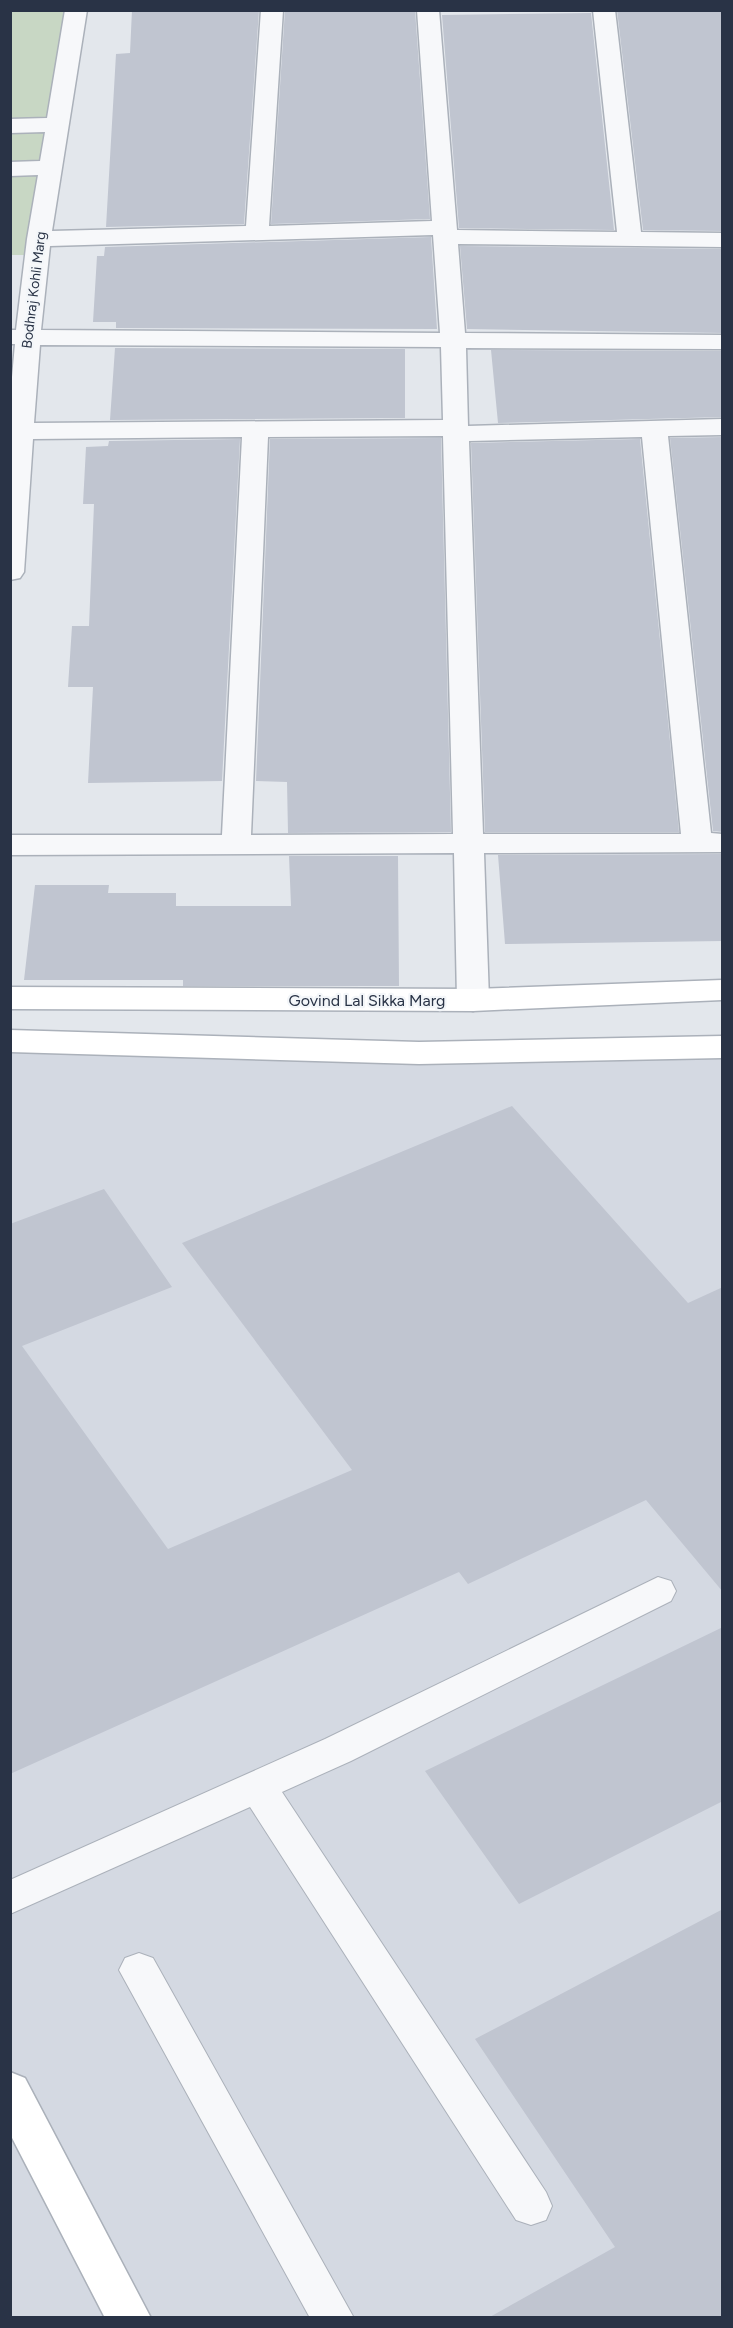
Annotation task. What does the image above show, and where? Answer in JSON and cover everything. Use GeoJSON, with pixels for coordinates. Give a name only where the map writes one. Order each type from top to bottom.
{"type":"FeatureCollection","features":[{"type":"Feature","properties":{"kind":"street","name":"Bodhraj Kohli Marg"},"geometry":{"type":"LineString","coordinates":[[10,572],[21,432],[19,337],[33,242],[52,167],[76,10]]}},
{"type":"Feature","properties":{"kind":"street"},"geometry":{"type":"LineString","coordinates":[[257,233],[272,10]]}},
{"type":"Feature","properties":{"kind":"street"},"geometry":{"type":"LineString","coordinates":[[428,10],[453,340],[473,1000]]}},
{"type":"Feature","properties":{"kind":"street"},"geometry":{"type":"LineString","coordinates":[[604,10],[630,239]]}},
{"type":"Feature","properties":{"kind":"street"},"geometry":{"type":"LineString","coordinates":[[10,126],[58,125]]}},
{"type":"Feature","properties":{"kind":"street"},"geometry":{"type":"LineString","coordinates":[[10,169],[52,167]]}},
{"type":"Feature","properties":{"kind":"street"},"geometry":{"type":"LineString","coordinates":[[33,242],[257,233],[445,233],[723,240]]}},
{"type":"Feature","properties":{"kind":"street"},"geometry":{"type":"LineString","coordinates":[[19,337],[723,342]]}},
{"type":"Feature","properties":{"kind":"street"},"geometry":{"type":"LineString","coordinates":[[21,432],[723,428]]}},
{"type":"Feature","properties":{"kind":"street"},"geometry":{"type":"LineString","coordinates":[[10,844],[710,844],[654,429]]}},
{"type":"Feature","properties":{"kind":"street"},"geometry":{"type":"LineString","coordinates":[[236,844],[255,430]]}},
{"type":"Feature","properties":{"kind":"street","name":"Govind Lal Sikka Marg"},"geometry":{"type":"LineString","coordinates":[[10,998],[473,1000],[723,990]]}},
{"type":"Feature","properties":{"kind":"street"},"geometry":{"type":"LineString","coordinates":[[10,1041],[104,1040],[419,1053],[661,1046],[721,1050]]}},
{"type":"Feature","properties":{"kind":"street"},"geometry":{"type":"LineString","coordinates":[[10,2091],[129,2318]]}},
{"type":"Feature","properties":{"kind":"lane"},"geometry":{"type":"LineString","coordinates":[[10,1898],[338,1750],[658,1591]]}},
{"type":"Feature","properties":{"kind":"lane"},"geometry":{"type":"LineString","coordinates":[[257,1786],[531,2206]]}},
{"type":"Feature","properties":{"kind":"lane"},"geometry":{"type":"LineString","coordinates":[[139,1970],[333,2318]]}},
{"type":"Feature","properties":{"kind":"shaded area"},"geometry":{"type":"Polygon","coordinates":[[[11,1050],[722,1051],[722,2317],[11,2318],[11,1050]]]}},
{"type":"Feature","properties":{"kind":"green space"},"geometry":{"type":"Polygon","coordinates":[[[10,11],[76,11],[38,255],[11,255],[10,11]]]}},
{"type":"Feature","properties":{"kind":"building"},"geometry":{"type":"Polygon","coordinates":[[[132,10],[259,10],[244,224],[106,227],[116,54],[130,53],[132,10]]]}},
{"type":"Feature","properties":{"kind":"building"},"geometry":{"type":"Polygon","coordinates":[[[285,10],[415,10],[430,219],[271,224],[285,10]]]}},
{"type":"Feature","properties":{"kind":"building"},"geometry":{"type":"Polygon","coordinates":[[[617,10],[723,10],[723,231],[643,230],[617,10]]]}},
{"type":"Feature","properties":{"kind":"building"},"geometry":{"type":"Polygon","coordinates":[[[591,13],[614,230],[459,228],[442,15],[591,13]]]}},
{"type":"Feature","properties":{"kind":"building"},"geometry":{"type":"Polygon","coordinates":[[[431,237],[437,329],[116,328],[116,322],[93,322],[97,256],[104,256],[105,247],[431,237]]]}},
{"type":"Feature","properties":{"kind":"building"},"geometry":{"type":"Polygon","coordinates":[[[460,246],[723,249],[723,333],[467,329],[460,246]]]}},
{"type":"Feature","properties":{"kind":"building"},"geometry":{"type":"Polygon","coordinates":[[[115,348],[405,349],[405,418],[110,420],[115,348]]]}},
{"type":"Feature","properties":{"kind":"building"},"geometry":{"type":"Polygon","coordinates":[[[491,350],[723,351],[723,417],[498,423],[491,350]]]}},
{"type":"Feature","properties":{"kind":"building"},"geometry":{"type":"Polygon","coordinates":[[[723,437],[723,832],[713,831],[670,438],[723,437]]]}},
{"type":"Feature","properties":{"kind":"building"},"geometry":{"type":"Polygon","coordinates":[[[441,438],[451,832],[288,833],[287,782],[256,781],[270,439],[441,438]]]}},
{"type":"Feature","properties":{"kind":"building"},"geometry":{"type":"Polygon","coordinates":[[[240,439],[222,781],[88,783],[93,687],[68,687],[72,626],[89,626],[94,504],[83,504],[86,447],[108,446],[109,441],[240,439]]]}},
{"type":"Feature","properties":{"kind":"building"},"geometry":{"type":"Polygon","coordinates":[[[640,439],[679,832],[485,832],[471,443],[640,439]]]}},
{"type":"Feature","properties":{"kind":"building"},"geometry":{"type":"Polygon","coordinates":[[[723,854],[723,941],[505,944],[498,855],[723,854]]]}},
{"type":"Feature","properties":{"kind":"building"},"geometry":{"type":"Polygon","coordinates":[[[289,856],[398,856],[399,986],[183,986],[183,980],[24,980],[35,885],[109,885],[108,893],[176,893],[176,906],[291,906],[289,856]]]}},
{"type":"Feature","properties":{"kind":"building"},"geometry":{"type":"Polygon","coordinates":[[[512,1106],[688,1303],[723,1287],[723,1592],[646,1500],[468,1584],[459,1572],[10,1774],[10,1224],[104,1189],[172,1287],[22,1346],[168,1549],[352,1470],[182,1243],[512,1106]]]}},
{"type":"Feature","properties":{"kind":"building"},"geometry":{"type":"Polygon","coordinates":[[[723,1627],[723,1801],[519,1904],[425,1771],[723,1627]]]}},
{"type":"Feature","properties":{"kind":"building"},"geometry":{"type":"Polygon","coordinates":[[[723,1909],[723,2318],[488,2318],[615,2247],[475,2039],[723,1909]]]}}]}
